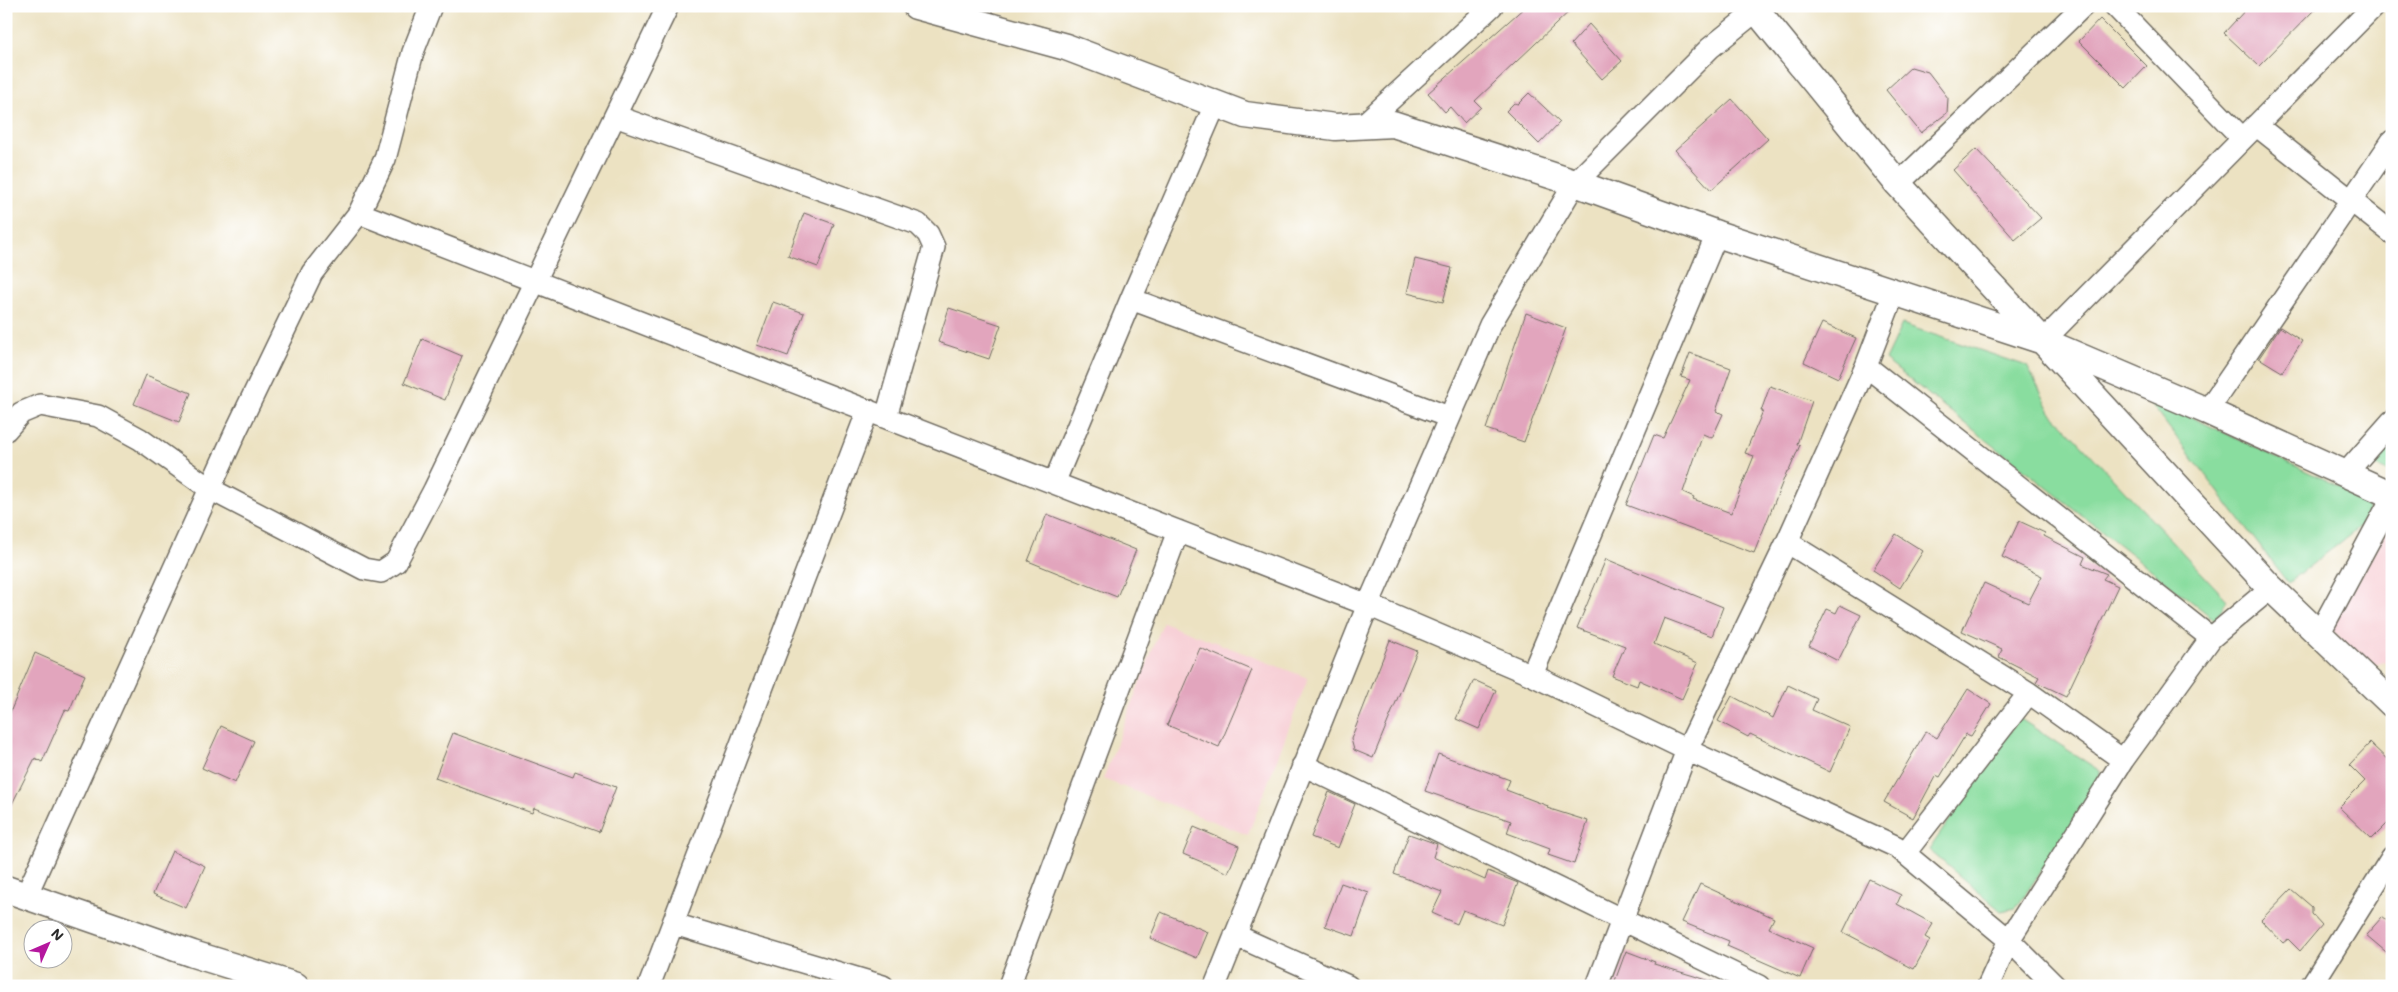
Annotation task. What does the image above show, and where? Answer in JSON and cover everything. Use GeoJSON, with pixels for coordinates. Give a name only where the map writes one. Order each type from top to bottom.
{"type":"FeatureCollection","features":[{"type":"Feature","properties":{"kind":"street"},"geometry":{"type":"LineString","coordinates":[[296,986],[193,954],[16,892],[312,273],[359,212],[385,159],[413,52],[432,6]]}},
{"type":"Feature","properties":{"kind":"street"},"geometry":{"type":"LineString","coordinates":[[6,430],[21,413],[40,405],[98,416],[140,438],[210,489],[364,569],[381,572],[396,562],[434,490],[668,6]]}},
{"type":"Feature","properties":{"kind":"street"},"geometry":{"type":"LineString","coordinates":[[916,6],[1066,48],[1215,105],[1254,117],[1335,127],[1393,124],[1575,183],[1717,234],[2043,341],[2346,473],[2392,496],[2319,634]]}},
{"type":"Feature","properties":{"kind":"street"},"geometry":{"type":"LineString","coordinates":[[1363,125],[1492,6]]}},
{"type":"Feature","properties":{"kind":"street"},"geometry":{"type":"LineString","coordinates":[[1898,184],[2083,6]]}},
{"type":"Feature","properties":{"kind":"street"},"geometry":{"type":"LineString","coordinates":[[2115,6],[2249,131],[2351,200],[2392,233]]}},
{"type":"Feature","properties":{"kind":"street"},"geometry":{"type":"LineString","coordinates":[[2043,341],[2374,6]]}},
{"type":"Feature","properties":{"kind":"street"},"geometry":{"type":"LineString","coordinates":[[1215,986],[1368,605],[1490,325],[1575,183],[1710,48],[1757,8],[1898,184],[2271,588],[2392,704]]}},
{"type":"Feature","properties":{"kind":"street"},"geometry":{"type":"LineString","coordinates":[[1054,483],[1215,105]]}},
{"type":"Feature","properties":{"kind":"street"},"geometry":{"type":"LineString","coordinates":[[615,116],[918,224],[928,234],[934,247],[877,414],[649,986]]}},
{"type":"Feature","properties":{"kind":"street"},"geometry":{"type":"LineString","coordinates":[[2207,411],[2392,140]]}},
{"type":"Feature","properties":{"kind":"street"},"geometry":{"type":"LineString","coordinates":[[359,212],[1368,605],[1532,675],[1687,750],[1897,847],[2009,940],[2055,986]]}},
{"type":"Feature","properties":{"kind":"street"},"geometry":{"type":"LineString","coordinates":[[1532,675],[1717,234]]}},
{"type":"Feature","properties":{"kind":"street"},"geometry":{"type":"LineString","coordinates":[[1597,986],[1687,750],[1787,542],[1866,366],[1894,293]]}},
{"type":"Feature","properties":{"kind":"street"},"geometry":{"type":"LineString","coordinates":[[1131,299],[1450,418]]}},
{"type":"Feature","properties":{"kind":"street"},"geometry":{"type":"LineString","coordinates":[[1866,366],[2211,638]]}},
{"type":"Feature","properties":{"kind":"street"},"geometry":{"type":"LineString","coordinates":[[2346,473],[2392,421]]}},
{"type":"Feature","properties":{"kind":"street"},"geometry":{"type":"LineString","coordinates":[[1009,986],[1178,531]]}},
{"type":"Feature","properties":{"kind":"street"},"geometry":{"type":"LineString","coordinates":[[1787,542],[2028,693],[2123,760]]}},
{"type":"Feature","properties":{"kind":"street"},"geometry":{"type":"LineString","coordinates":[[1988,986],[2009,940],[2123,760],[2211,638],[2271,588]]}},
{"type":"Feature","properties":{"kind":"street"},"geometry":{"type":"LineString","coordinates":[[1904,853],[2028,693]]}},
{"type":"Feature","properties":{"kind":"street"},"geometry":{"type":"LineString","coordinates":[[1303,765],[1621,921],[1759,986]]}},
{"type":"Feature","properties":{"kind":"street"},"geometry":{"type":"LineString","coordinates":[[2311,986],[2392,857]]}},
{"type":"Feature","properties":{"kind":"street"},"geometry":{"type":"LineString","coordinates":[[674,924],[883,986]]}},
{"type":"Feature","properties":{"kind":"street"},"geometry":{"type":"LineString","coordinates":[[1235,935],[1348,986]]}},
{"type":"Feature","properties":{"kind":"shaded area"},"geometry":{"type":"Polygon","coordinates":[[[2392,520],[2392,663],[2388,661],[2372,666],[2330,629],[2392,520]]]}},
{"type":"Feature","properties":{"kind":"shaded area"},"geometry":{"type":"Polygon","coordinates":[[[1163,622],[1308,678],[1248,835],[1103,779],[1163,622]]]}},
{"type":"Feature","properties":{"kind":"green space"},"geometry":{"type":"Polygon","coordinates":[[[1902,324],[2027,366],[2051,412],[2227,600],[2215,620],[1885,360],[1902,324]]]}},
{"type":"Feature","properties":{"kind":"green space"},"geometry":{"type":"Polygon","coordinates":[[[2144,395],[2368,500],[2368,521],[2288,583],[2144,395]]]}},
{"type":"Feature","properties":{"kind":"green space"},"geometry":{"type":"Polygon","coordinates":[[[2392,439],[2392,473],[2370,463],[2392,439]]]}},
{"type":"Feature","properties":{"kind":"green space"},"geometry":{"type":"Polygon","coordinates":[[[2019,718],[2100,771],[2099,786],[2016,908],[2001,911],[1929,850],[2019,718]]]}},
{"type":"Feature","properties":{"kind":"building"},"geometry":{"type":"Polygon","coordinates":[[[1526,6],[1575,6],[1475,101],[1481,107],[1464,123],[1450,107],[1445,112],[1428,93],[1526,6]]]}},
{"type":"Feature","properties":{"kind":"building"},"geometry":{"type":"Polygon","coordinates":[[[2249,6],[2318,6],[2259,66],[2224,33],[2249,6]]]}},
{"type":"Feature","properties":{"kind":"building"},"geometry":{"type":"Polygon","coordinates":[[[2100,19],[2147,66],[2126,88],[2079,41],[2100,19]]]}},
{"type":"Feature","properties":{"kind":"building"},"geometry":{"type":"Polygon","coordinates":[[[1589,24],[1622,61],[1602,79],[1571,44],[1589,24]]]}},
{"type":"Feature","properties":{"kind":"building"},"geometry":{"type":"Polygon","coordinates":[[[1911,67],[1928,72],[1948,98],[1947,113],[1921,133],[1886,90],[1911,67]]]}},
{"type":"Feature","properties":{"kind":"building"},"geometry":{"type":"Polygon","coordinates":[[[1529,93],[1560,122],[1539,144],[1506,111],[1514,103],[1518,104],[1529,93]]]}},
{"type":"Feature","properties":{"kind":"building"},"geometry":{"type":"Polygon","coordinates":[[[1732,99],[1768,139],[1711,190],[1675,150],[1732,99]]]}},
{"type":"Feature","properties":{"kind":"building"},"geometry":{"type":"Polygon","coordinates":[[[1976,149],[2041,218],[2015,240],[1953,170],[1976,149]]]}},
{"type":"Feature","properties":{"kind":"building"},"geometry":{"type":"Polygon","coordinates":[[[804,213],[834,224],[818,267],[788,256],[804,213]]]}},
{"type":"Feature","properties":{"kind":"building"},"geometry":{"type":"Polygon","coordinates":[[[1415,259],[1452,268],[1443,302],[1407,293],[1415,259]]]}},
{"type":"Feature","properties":{"kind":"building"},"geometry":{"type":"Polygon","coordinates":[[[773,302],[804,313],[788,356],[757,345],[773,302]]]}},
{"type":"Feature","properties":{"kind":"building"},"geometry":{"type":"Polygon","coordinates":[[[949,308],[1001,325],[989,359],[938,342],[949,308]]]}},
{"type":"Feature","properties":{"kind":"building"},"geometry":{"type":"Polygon","coordinates":[[[1526,313],[1566,328],[1524,442],[1486,429],[1526,313]]]}},
{"type":"Feature","properties":{"kind":"building"},"geometry":{"type":"Polygon","coordinates":[[[1822,323],[1856,338],[1838,378],[1804,362],[1822,323]]]}},
{"type":"Feature","properties":{"kind":"building"},"geometry":{"type":"Polygon","coordinates":[[[2280,327],[2302,341],[2282,372],[2259,358],[2280,327]]]}},
{"type":"Feature","properties":{"kind":"building"},"geometry":{"type":"Polygon","coordinates":[[[422,339],[462,356],[445,400],[404,383],[422,339]]]}},
{"type":"Feature","properties":{"kind":"building"},"geometry":{"type":"Polygon","coordinates":[[[1690,353],[1731,368],[1716,411],[1723,414],[1712,438],[1703,434],[1683,492],[1694,497],[1693,499],[1731,513],[1754,456],[1745,453],[1763,411],[1761,411],[1770,386],[1812,401],[1797,444],[1800,445],[1789,471],[1787,471],[1754,553],[1626,505],[1654,435],[1663,438],[1690,380],[1681,377],[1690,353]]]}},
{"type":"Feature","properties":{"kind":"building"},"geometry":{"type":"Polygon","coordinates":[[[146,375],[191,393],[179,422],[134,404],[146,375]]]}},
{"type":"Feature","properties":{"kind":"building"},"geometry":{"type":"Polygon","coordinates":[[[1047,514],[1136,550],[1117,597],[1028,561],[1047,514]]]}},
{"type":"Feature","properties":{"kind":"building"},"geometry":{"type":"Polygon","coordinates":[[[2019,521],[2045,533],[2044,536],[2085,557],[2082,564],[2107,574],[2103,579],[2118,586],[2066,696],[2036,682],[2039,677],[1999,657],[2002,649],[1962,631],[1984,583],[2028,603],[2042,576],[2002,557],[2019,521]]]}},
{"type":"Feature","properties":{"kind":"building"},"geometry":{"type":"Polygon","coordinates":[[[1896,534],[1923,551],[1900,588],[1873,570],[1896,534]]]}},
{"type":"Feature","properties":{"kind":"building"},"geometry":{"type":"Polygon","coordinates":[[[1606,559],[1723,607],[1712,636],[1664,618],[1654,644],[1698,663],[1682,699],[1639,680],[1637,686],[1612,676],[1625,646],[1577,628],[1606,559]]]}},
{"type":"Feature","properties":{"kind":"building"},"geometry":{"type":"Polygon","coordinates":[[[1840,605],[1861,615],[1838,661],[1809,646],[1827,609],[1836,613],[1840,605]]]}},
{"type":"Feature","properties":{"kind":"building"},"geometry":{"type":"Polygon","coordinates":[[[1390,640],[1417,651],[1373,758],[1354,750],[1351,739],[1390,640]]]}},
{"type":"Feature","properties":{"kind":"building"},"geometry":{"type":"Polygon","coordinates":[[[1200,648],[1252,670],[1219,747],[1167,725],[1200,648]]]}},
{"type":"Feature","properties":{"kind":"building"},"geometry":{"type":"Polygon","coordinates":[[[35,653],[85,675],[69,711],[65,710],[42,762],[35,758],[6,816],[6,722],[35,653]]]}},
{"type":"Feature","properties":{"kind":"building"},"geometry":{"type":"Polygon","coordinates":[[[1474,680],[1496,690],[1479,729],[1456,719],[1474,680]]]}},
{"type":"Feature","properties":{"kind":"building"},"geometry":{"type":"Polygon","coordinates":[[[1788,685],[1817,699],[1812,710],[1850,727],[1830,772],[1750,734],[1748,737],[1718,721],[1732,696],[1773,718],[1788,685]]]}},
{"type":"Feature","properties":{"kind":"building"},"geometry":{"type":"Polygon","coordinates":[[[1968,689],[1991,704],[1971,736],[1966,734],[1940,777],[1936,775],[1913,818],[1884,802],[1926,731],[1937,738],[1968,689]]]}},
{"type":"Feature","properties":{"kind":"building"},"geometry":{"type":"Polygon","coordinates":[[[221,726],[254,741],[235,783],[202,768],[221,726]]]}},
{"type":"Feature","properties":{"kind":"building"},"geometry":{"type":"Polygon","coordinates":[[[453,733],[573,777],[575,772],[616,787],[599,832],[534,808],[532,813],[435,778],[453,733]]]}},
{"type":"Feature","properties":{"kind":"building"},"geometry":{"type":"Polygon","coordinates":[[[2370,743],[2392,764],[2392,819],[2372,839],[2339,807],[2365,781],[2349,765],[2370,743]]]}},
{"type":"Feature","properties":{"kind":"building"},"geometry":{"type":"Polygon","coordinates":[[[1438,754],[1510,780],[1506,790],[1548,806],[1547,808],[1588,821],[1574,864],[1548,855],[1550,849],[1507,833],[1511,821],[1425,791],[1438,754]]]}},
{"type":"Feature","properties":{"kind":"building"},"geometry":{"type":"Polygon","coordinates":[[[1329,792],[1355,804],[1338,848],[1311,837],[1329,792]]]}},
{"type":"Feature","properties":{"kind":"building"},"geometry":{"type":"Polygon","coordinates":[[[1194,827],[1239,846],[1228,873],[1183,854],[1194,827]]]}},
{"type":"Feature","properties":{"kind":"building"},"geometry":{"type":"Polygon","coordinates":[[[1409,834],[1437,844],[1433,857],[1485,880],[1488,871],[1518,883],[1502,925],[1463,910],[1457,924],[1432,913],[1442,892],[1394,874],[1409,834]]]}},
{"type":"Feature","properties":{"kind":"building"},"geometry":{"type":"Polygon","coordinates":[[[172,851],[205,866],[186,908],[153,894],[172,851]]]}},
{"type":"Feature","properties":{"kind":"building"},"geometry":{"type":"Polygon","coordinates":[[[1869,879],[1901,895],[1897,904],[1933,924],[1925,937],[1930,940],[1914,969],[1843,932],[1869,879]]]}},
{"type":"Feature","properties":{"kind":"building"},"geometry":{"type":"Polygon","coordinates":[[[1341,883],[1369,893],[1354,936],[1325,926],[1341,883]]]}},
{"type":"Feature","properties":{"kind":"building"},"geometry":{"type":"Polygon","coordinates":[[[1700,884],[1774,918],[1769,928],[1813,948],[1800,978],[1727,946],[1729,941],[1682,922],[1700,884]]]}},
{"type":"Feature","properties":{"kind":"building"},"geometry":{"type":"Polygon","coordinates":[[[2291,889],[2312,907],[2312,914],[2322,925],[2300,951],[2288,939],[2283,943],[2261,920],[2291,889]]]}},
{"type":"Feature","properties":{"kind":"building"},"geometry":{"type":"Polygon","coordinates":[[[1161,912],[1208,932],[1197,958],[1150,938],[1161,912]]]}},
{"type":"Feature","properties":{"kind":"building"},"geometry":{"type":"Polygon","coordinates":[[[2382,917],[2392,925],[2392,957],[2366,935],[2382,917]]]}},
{"type":"Feature","properties":{"kind":"building"},"geometry":{"type":"Polygon","coordinates":[[[1626,951],[1655,962],[1654,964],[1714,982],[1713,986],[1613,986],[1626,951]]]}}]}
